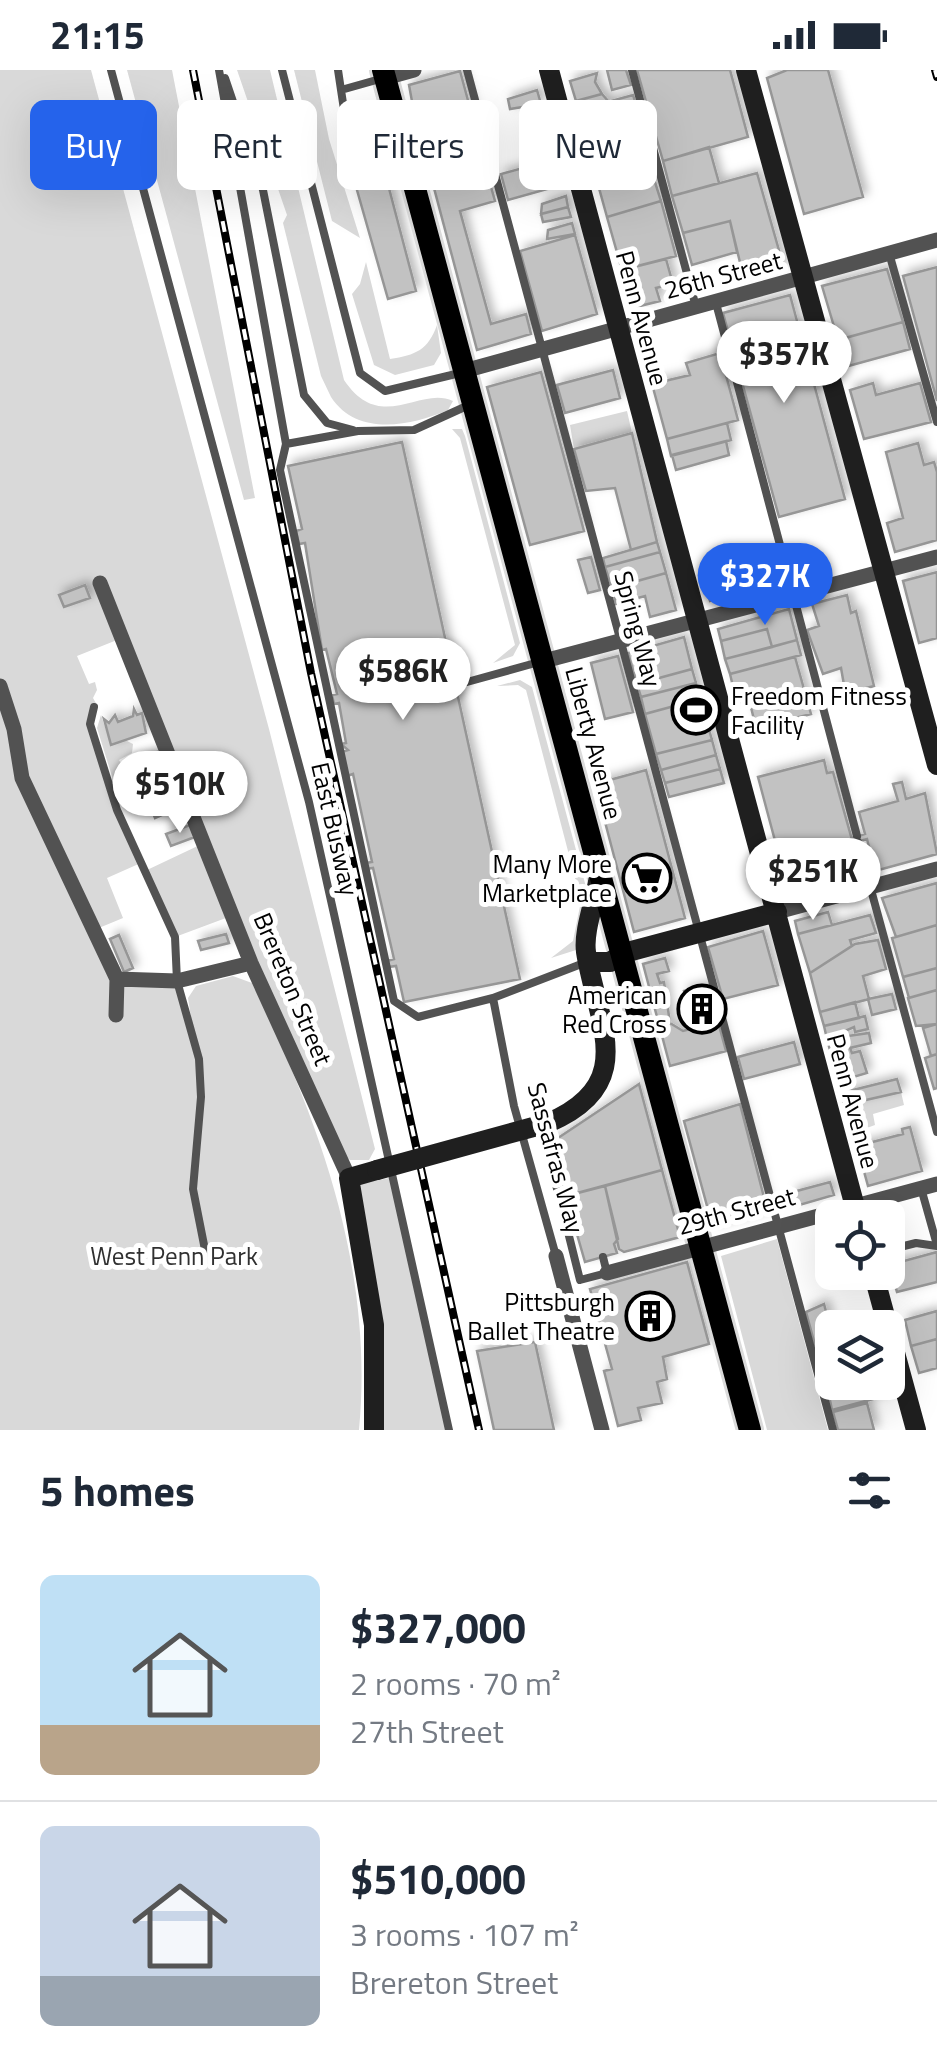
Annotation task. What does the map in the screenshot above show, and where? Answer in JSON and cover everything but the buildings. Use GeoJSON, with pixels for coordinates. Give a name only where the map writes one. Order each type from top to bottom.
{"type":"FeatureCollection","features":[{"type":"Feature","properties":{"kind":"main road","name":"Liberty Avenue"},"geometry":{"type":"LineString","coordinates":[[384,74],[750,1430]]}},
{"type":"Feature","properties":{"kind":"street"},"geometry":{"type":"LineString","coordinates":[[384,74],[414,70]]}},
{"type":"Feature","properties":{"kind":"street","name":"Penn Avenue"},"geometry":{"type":"LineString","coordinates":[[549,70],[853,1200]]}},
{"type":"Feature","properties":{"kind":"street"},"geometry":{"type":"LineString","coordinates":[[746,70],[937,765]]}},
{"type":"Feature","properties":{"kind":"street","name":"26th Street"},"geometry":{"type":"LineString","coordinates":[[464,372],[937,240]]}},
{"type":"Feature","properties":{"kind":"street"},"geometry":{"type":"LineString","coordinates":[[544,661],[937,557]]}},
{"type":"Feature","properties":{"kind":"street","name":"Brereton Street"},"geometry":{"type":"LineString","coordinates":[[100,582],[250,963],[349,1178],[374,1325],[374,1430]]}},
{"type":"Feature","properties":{"kind":"street"},"geometry":{"type":"LineString","coordinates":[[0,686],[14,728],[22,778],[117,979],[116,1016]]}},
{"type":"Feature","properties":{"kind":"street"},"geometry":{"type":"LineString","coordinates":[[589,962],[610,962],[624,953],[937,869]]}},
{"type":"Feature","properties":{"kind":"street"},"geometry":{"type":"LineString","coordinates":[[349,1178],[548,1123],[582,1103],[606,1063],[607,1038],[586,940],[600,873]]}},
{"type":"Feature","properties":{"kind":"street"},"geometry":{"type":"LineString","coordinates":[[117,979],[177,981],[250,963]]}},
{"type":"Feature","properties":{"kind":"street","name":"29th Street"},"geometry":{"type":"LineString","coordinates":[[888,1200],[929,1186]]}},
{"type":"Feature","properties":{"kind":"street","name":"29th Street"},"geometry":{"type":"LineString","coordinates":[[605,1265],[815,1218]]}},
{"type":"Feature","properties":{"kind":"street","name":"Sassafras Way"},"geometry":{"type":"LineString","coordinates":[[556,1256],[602,1430]]}},
{"type":"Feature","properties":{"kind":"street"},"geometry":{"type":"LineString","coordinates":[[878,1290],[916,1430]]}},
{"type":"Feature","properties":{"kind":"lane","name":"East Busway"},"geometry":{"type":"LineString","coordinates":[[111,70],[309,802],[450,1430]]}},
{"type":"Feature","properties":{"kind":"lane"},"geometry":{"type":"LineString","coordinates":[[221,70],[263,190],[304,395],[327,422],[358,431]]}},
{"type":"Feature","properties":{"kind":"lane"},"geometry":{"type":"LineString","coordinates":[[221,70],[286,444],[280,470],[342,776],[394,1001],[418,1017],[492,998],[589,962]]}},
{"type":"Feature","properties":{"kind":"lane"},"geometry":{"type":"LineString","coordinates":[[282,70],[360,373],[370,385],[386,391],[464,372]]}},
{"type":"Feature","properties":{"kind":"lane"},"geometry":{"type":"LineString","coordinates":[[338,70],[343,100]]}},
{"type":"Feature","properties":{"kind":"lane","name":"Spring Way"},"geometry":{"type":"LineString","coordinates":[[467,70],[833,1430]]}},
{"type":"Feature","properties":{"kind":"lane"},"geometry":{"type":"LineString","coordinates":[[632,70],[696,308]]}},
{"type":"Feature","properties":{"kind":"lane"},"geometry":{"type":"LineString","coordinates":[[341,90],[384,74]]}},
{"type":"Feature","properties":{"kind":"lane"},"geometry":{"type":"LineString","coordinates":[[889,253],[937,422]]}},
{"type":"Feature","properties":{"kind":"lane"},"geometry":{"type":"LineString","coordinates":[[716,302],[937,1132]]}},
{"type":"Feature","properties":{"kind":"lane"},"geometry":{"type":"LineString","coordinates":[[286,444],[358,431],[414,430],[473,403]]}},
{"type":"Feature","properties":{"kind":"lane"},"geometry":{"type":"LineString","coordinates":[[468,682],[544,661]]}},
{"type":"Feature","properties":{"kind":"lane"},"geometry":{"type":"LineString","coordinates":[[94,707],[90,724],[117,810],[171,920],[177,981],[198,1059],[201,1097],[193,1189],[207,1260]]}},
{"type":"Feature","properties":{"kind":"lane","name":"Sassafras Way"},"geometry":{"type":"LineString","coordinates":[[492,998],[514,1106],[556,1256]]}},
{"type":"Feature","properties":{"kind":"lane"},"geometry":{"type":"LineString","coordinates":[[546,1146],[564,1203],[580,1280],[605,1265]]}},
{"type":"Feature","properties":{"kind":"lane"},"geometry":{"type":"LineString","coordinates":[[905,1245],[916,1242],[937,1246],[929,1186]]}},
{"type":"Feature","properties":{"kind":"green space","name":"West Penn Park"},"geometry":{"type":"Polygon","coordinates":[[[0,70],[91,70],[99,100],[30,100],[30,190],[123,190],[269,729],[375,1149],[369,1160],[350,1160],[337,1149],[234,915],[175,937],[147,870],[204,843],[122,638],[77,656],[89,684],[95,682],[93,698],[97,705],[90,713],[117,809],[143,862],[107,878],[123,918],[94,930],[117,979],[177,981],[186,1026],[192,1024],[188,998],[196,986],[233,976],[252,983],[300,1090],[337,1200],[358,1313],[362,1371],[359,1430],[0,1430],[0,70]]]}},
{"type":"Feature","properties":{"kind":"green space"},"geometry":{"type":"Polygon","coordinates":[[[127,70],[172,70],[178,100],[177,190],[195,190],[255,498],[244,500],[157,180],[157,100],[135,100],[127,70]]]}},
{"type":"Feature","properties":{"kind":"green space"},"geometry":{"type":"Polygon","coordinates":[[[237,70],[270,70],[277,100],[247,100],[237,70]]]}},
{"type":"Feature","properties":{"kind":"green space"},"geometry":{"type":"Polygon","coordinates":[[[294,70],[315,70],[337,165],[337,190],[345,190],[360,238],[332,221],[317,161],[317,100],[302,100],[294,70]]]}},
{"type":"Feature","properties":{"kind":"green space"},"geometry":{"type":"Polygon","coordinates":[[[278,190],[299,190],[344,380],[358,396],[372,404],[386,407],[440,398],[453,401],[448,410],[402,423],[370,423],[342,410],[331,397],[321,376],[283,223],[287,215],[278,190]]]}},
{"type":"Feature","properties":{"kind":"green space"},"geometry":{"type":"Polygon","coordinates":[[[366,262],[390,359],[420,350],[437,325],[441,353],[434,365],[395,375],[374,365],[352,294],[360,284],[366,262]]]}},
{"type":"Feature","properties":{"kind":"green space"},"geometry":{"type":"Polygon","coordinates":[[[627,411],[632,433],[574,449],[570,425],[627,411]]]}},
{"type":"Feature","properties":{"kind":"green space"},"geometry":{"type":"Polygon","coordinates":[[[452,429],[462,429],[465,436],[520,643],[513,656],[493,663],[515,645],[460,438],[452,429]]]}},
{"type":"Feature","properties":{"kind":"green space"},"geometry":{"type":"Polygon","coordinates":[[[520,680],[532,687],[589,898],[576,950],[551,958],[573,941],[581,901],[526,690],[518,685],[497,686],[520,680]]]}},
{"type":"Feature","properties":{"kind":"green space"},"geometry":{"type":"Polygon","coordinates":[[[101,715],[111,745],[125,740],[133,744],[132,753],[119,760],[123,767],[116,770],[135,792],[119,799],[97,728],[101,715]]]}},
{"type":"Feature","properties":{"kind":"green space"},"geometry":{"type":"Polygon","coordinates":[[[901,1092],[904,1105],[873,1114],[875,1125],[864,1129],[868,1143],[857,1146],[846,1104],[901,1092]]]}},
{"type":"Feature","properties":{"kind":"green space"},"geometry":{"type":"Polygon","coordinates":[[[377,1170],[379,1180],[394,1177],[449,1430],[374,1430],[376,1366],[349,1179],[377,1170]]]}},
{"type":"Feature","properties":{"kind":"green space"},"geometry":{"type":"Polygon","coordinates":[[[777,1239],[815,1381],[815,1400],[820,1400],[828,1430],[767,1430],[721,1256],[777,1239]]]}},
{"type":"Feature","properties":{"kind":"railway"},"geometry":{"type":"LineString","coordinates":[[193,70],[311,673],[479,1430]]}},
{"type":"Feature","properties":{"kind":"railway"},"geometry":{"type":"LineString","coordinates":[[935,70],[937,77]]}},
{"type":"Feature","properties":{"kind":"place","name":"Freedom Fitness Facility"},"geometry":{"type":"Point","coordinates":[696,710]}},
{"type":"Feature","properties":{"kind":"place","name":"Many More Marketplace"},"geometry":{"type":"Point","coordinates":[647,878]}},
{"type":"Feature","properties":{"kind":"place","name":"American Red Cross"},"geometry":{"type":"Point","coordinates":[702,1009]}},
{"type":"Feature","properties":{"kind":"place","name":"Pittsburgh Ballet Theatre"},"geometry":{"type":"Point","coordinates":[650,1316]}}]}
